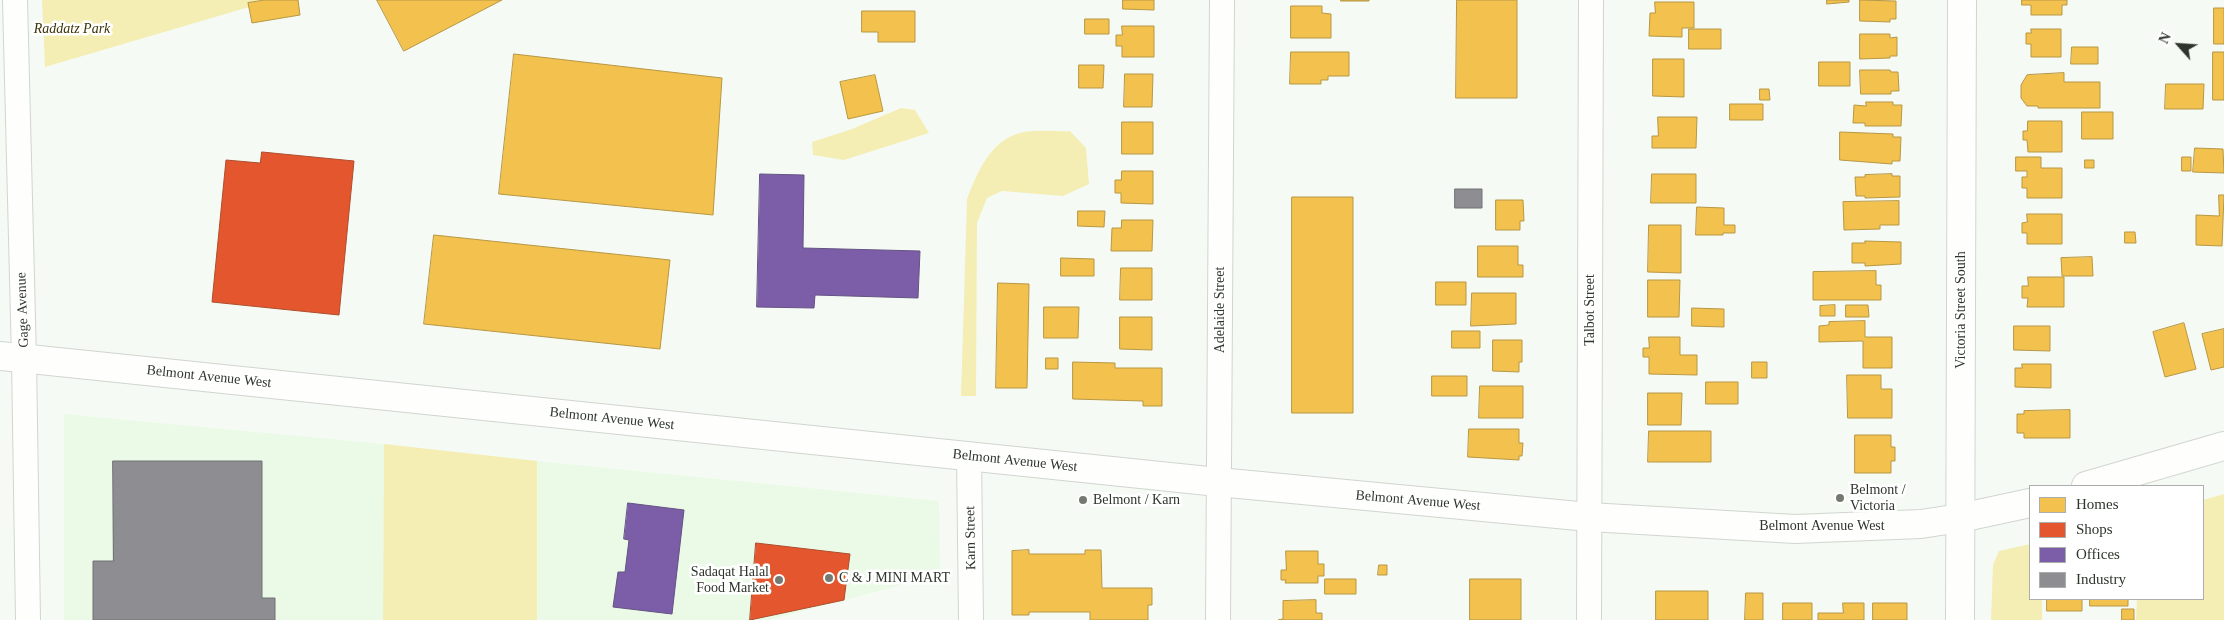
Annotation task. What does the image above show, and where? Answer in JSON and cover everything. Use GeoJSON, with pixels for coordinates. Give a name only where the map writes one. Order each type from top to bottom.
{"type":"FeatureCollection","features":[{"type":"Feature","properties":{"kind":"street","name":"Gage Avenue"},"geometry":{"type":"LineString","coordinates":[[15,0],[12,357],[28,620]]}},
{"type":"Feature","properties":{"kind":"street","name":"Adelaide Street"},"geometry":{"type":"LineString","coordinates":[[1218,620],[1222,0]]}},
{"type":"Feature","properties":{"kind":"street","name":"Talbot Street"},"geometry":{"type":"LineString","coordinates":[[1589,620],[1592,0]]}},
{"type":"Feature","properties":{"kind":"street","name":"Victoria Street South"},"geometry":{"type":"LineString","coordinates":[[1960,620],[1962,0]]}},
{"type":"Feature","properties":{"kind":"street","name":"Belmont Avenue West"},"geometry":{"type":"LineString","coordinates":[[12,357],[1218,482],[1589,517],[1795,528],[1921,524],[2029,503]]}},
{"type":"Feature","properties":{"kind":"street"},"geometry":{"type":"LineString","coordinates":[[2089,485],[2224,446]]}},
{"type":"Feature","properties":{"kind":"street","name":"Karn Street"},"geometry":{"type":"LineString","coordinates":[[969,456],[972,620]]}},
{"type":"Feature","properties":{"kind":"shaded area"},"geometry":{"type":"Polygon","coordinates":[[[64,414],[384,444],[383,620],[64,620],[64,414]]]}},
{"type":"Feature","properties":{"kind":"shaded area"},"geometry":{"type":"Polygon","coordinates":[[[537,461],[939,501],[940,575],[769,620],[537,620],[537,461]]]}},
{"type":"Feature","properties":{"kind":"green space","name":"Raddatz Park"},"geometry":{"type":"Polygon","coordinates":[[[42,0],[273,0],[45,67],[42,0]]]}},
{"type":"Feature","properties":{"kind":"green space"},"geometry":{"type":"Polygon","coordinates":[[[901,108],[915,110],[929,133],[844,160],[813,155],[812,142],[852,129],[901,108]]]}},
{"type":"Feature","properties":{"kind":"green space"},"geometry":{"type":"Polygon","coordinates":[[[1032,131],[1070,131],[1086,148],[1089,184],[1063,196],[1002,191],[987,198],[977,223],[976,396],[961,396],[967,199],[971,189],[986,159],[1000,143],[1010,137],[1032,131]]]}},
{"type":"Feature","properties":{"kind":"green space"},"geometry":{"type":"Polygon","coordinates":[[[384,444],[537,461],[537,620],[383,620],[384,444]]]}},
{"type":"Feature","properties":{"kind":"green space"},"geometry":{"type":"Polygon","coordinates":[[[2224,494],[2224,620],[2136,620],[2137,600],[2204,600],[2204,500],[2224,494]]]}},
{"type":"Feature","properties":{"kind":"green space"},"geometry":{"type":"Polygon","coordinates":[[[2029,544],[2029,600],[2042,600],[2042,620],[1991,620],[1993,565],[1999,551],[2029,544]]]}},
{"type":"Feature","properties":{"kind":"building: Homes"},"geometry":{"type":"Polygon","coordinates":[[[265,0],[298,0],[300,15],[252,23],[248,3],[265,0]]]}},
{"type":"Feature","properties":{"kind":"building: Homes"},"geometry":{"type":"Polygon","coordinates":[[[377,0],[502,0],[404,51],[377,0]]]}},
{"type":"Feature","properties":{"kind":"building: Homes"},"geometry":{"type":"Polygon","coordinates":[[[1123,0],[1154,0],[1154,10],[1123,9],[1123,0]]]}},
{"type":"Feature","properties":{"kind":"building: Homes"},"geometry":{"type":"Polygon","coordinates":[[[1369,0],[1369,1],[1341,1],[1369,0]]]}},
{"type":"Feature","properties":{"kind":"building: Homes"},"geometry":{"type":"Polygon","coordinates":[[[1457,0],[1517,0],[1517,98],[1456,98],[1457,0]]]}},
{"type":"Feature","properties":{"kind":"building: Homes"},"geometry":{"type":"Polygon","coordinates":[[[1827,0],[1849,0],[1849,2],[1827,4],[1827,0]]]}},
{"type":"Feature","properties":{"kind":"building: Homes"},"geometry":{"type":"Polygon","coordinates":[[[1860,0],[1896,1],[1896,19],[1890,19],[1890,22],[1860,21],[1860,0]]]}},
{"type":"Feature","properties":{"kind":"building: Homes"},"geometry":{"type":"Polygon","coordinates":[[[2022,0],[2067,0],[2067,5],[2062,5],[2062,15],[2031,15],[2031,5],[2022,5],[2022,0]]]}},
{"type":"Feature","properties":{"kind":"building: Homes"},"geometry":{"type":"Polygon","coordinates":[[[1655,2],[1694,2],[1694,28],[1682,28],[1682,37],[1649,36],[1650,13],[1655,13],[1655,2]]]}},
{"type":"Feature","properties":{"kind":"building: Homes"},"geometry":{"type":"Polygon","coordinates":[[[1291,6],[1322,6],[1322,13],[1331,14],[1331,38],[1291,38],[1291,6]]]}},
{"type":"Feature","properties":{"kind":"building: Homes"},"geometry":{"type":"Polygon","coordinates":[[[2214,8],[2224,8],[2224,44],[2214,44],[2214,8]]]}},
{"type":"Feature","properties":{"kind":"building: Homes"},"geometry":{"type":"Polygon","coordinates":[[[862,11],[915,11],[915,42],[878,42],[878,32],[862,32],[862,11]]]}},
{"type":"Feature","properties":{"kind":"building: Homes"},"geometry":{"type":"Polygon","coordinates":[[[1085,19],[1109,19],[1109,34],[1085,34],[1085,19]]]}},
{"type":"Feature","properties":{"kind":"building: Homes"},"geometry":{"type":"Polygon","coordinates":[[[1122,26],[1154,26],[1154,57],[1122,57],[1122,46],[1116,46],[1116,35],[1122,35],[1122,26]]]}},
{"type":"Feature","properties":{"kind":"building: Homes"},"geometry":{"type":"Polygon","coordinates":[[[1689,29],[1721,29],[1721,49],[1689,49],[1689,29]]]}},
{"type":"Feature","properties":{"kind":"building: Homes"},"geometry":{"type":"Polygon","coordinates":[[[2031,29],[2061,29],[2061,57],[2031,57],[2031,44],[2026,44],[2026,33],[2031,33],[2031,29]]]}},
{"type":"Feature","properties":{"kind":"building: Homes"},"geometry":{"type":"Polygon","coordinates":[[[1860,34],[1890,34],[1890,38],[1897,37],[1897,56],[1860,59],[1860,34]]]}},
{"type":"Feature","properties":{"kind":"building: Homes"},"geometry":{"type":"Polygon","coordinates":[[[2072,47],[2098,47],[2098,64],[2071,64],[2072,47]]]}},
{"type":"Feature","properties":{"kind":"building: Homes"},"geometry":{"type":"Polygon","coordinates":[[[1291,52],[1349,52],[1349,76],[1328,76],[1328,80],[1321,80],[1321,84],[1290,84],[1291,52]]]}},
{"type":"Feature","properties":{"kind":"building: Homes"},"geometry":{"type":"Polygon","coordinates":[[[2213,52],[2224,52],[2224,100],[2213,100],[2213,52]]]}},
{"type":"Feature","properties":{"kind":"building: Homes"},"geometry":{"type":"Polygon","coordinates":[[[514,54],[722,78],[713,215],[499,194],[514,54]]]}},
{"type":"Feature","properties":{"kind":"building: Homes"},"geometry":{"type":"Polygon","coordinates":[[[1653,59],[1684,59],[1684,97],[1653,96],[1653,59]]]}},
{"type":"Feature","properties":{"kind":"building: Homes"},"geometry":{"type":"Polygon","coordinates":[[[1819,62],[1850,62],[1850,86],[1819,86],[1819,62]]]}},
{"type":"Feature","properties":{"kind":"building: Homes"},"geometry":{"type":"Polygon","coordinates":[[[1079,65],[1104,65],[1103,88],[1079,88],[1079,65]]]}},
{"type":"Feature","properties":{"kind":"building: Homes"},"geometry":{"type":"Polygon","coordinates":[[[1860,70],[1890,70],[1891,72],[1898,72],[1899,91],[1891,91],[1891,94],[1861,94],[1860,70]]]}},
{"type":"Feature","properties":{"kind":"building: Homes"},"geometry":{"type":"Polygon","coordinates":[[[2064,73],[2064,82],[2100,82],[2100,108],[2038,108],[2038,106],[2027,106],[2021,98],[2021,85],[2027,75],[2064,73]]]}},
{"type":"Feature","properties":{"kind":"building: Homes"},"geometry":{"type":"Polygon","coordinates":[[[1125,74],[1153,74],[1152,107],[1124,107],[1125,74]]]}},
{"type":"Feature","properties":{"kind":"building: Homes"},"geometry":{"type":"Polygon","coordinates":[[[875,75],[883,111],[848,119],[840,82],[875,75]]]}},
{"type":"Feature","properties":{"kind":"building: Homes"},"geometry":{"type":"Polygon","coordinates":[[[2166,84],[2204,84],[2203,109],[2165,109],[2166,84]]]}},
{"type":"Feature","properties":{"kind":"building: Homes"},"geometry":{"type":"Polygon","coordinates":[[[1760,89],[1769,89],[1770,100],[1760,100],[1760,89]]]}},
{"type":"Feature","properties":{"kind":"building: Homes"},"geometry":{"type":"Polygon","coordinates":[[[1866,102],[1893,102],[1893,105],[1902,105],[1901,126],[1865,126],[1865,123],[1853,123],[1854,105],[1866,106],[1866,102]]]}},
{"type":"Feature","properties":{"kind":"building: Homes"},"geometry":{"type":"Polygon","coordinates":[[[1730,104],[1763,104],[1763,120],[1730,120],[1730,104]]]}},
{"type":"Feature","properties":{"kind":"building: Homes"},"geometry":{"type":"Polygon","coordinates":[[[2082,112],[2113,112],[2113,139],[2082,139],[2082,112]]]}},
{"type":"Feature","properties":{"kind":"building: Homes"},"geometry":{"type":"Polygon","coordinates":[[[1658,117],[1697,117],[1696,148],[1652,148],[1652,136],[1658,136],[1658,117]]]}},
{"type":"Feature","properties":{"kind":"building: Homes"},"geometry":{"type":"Polygon","coordinates":[[[2028,121],[2062,121],[2062,152],[2028,152],[2027,140],[2023,140],[2023,131],[2027,131],[2028,121]]]}},
{"type":"Feature","properties":{"kind":"building: Homes"},"geometry":{"type":"Polygon","coordinates":[[[1122,122],[1153,122],[1153,154],[1122,154],[1122,122]]]}},
{"type":"Feature","properties":{"kind":"building: Homes"},"geometry":{"type":"Polygon","coordinates":[[[1840,132],[1893,134],[1893,137],[1901,137],[1900,161],[1892,161],[1892,164],[1840,160],[1840,132]]]}},
{"type":"Feature","properties":{"kind":"building: Homes"},"geometry":{"type":"Polygon","coordinates":[[[2195,148],[2223,149],[2224,173],[2193,172],[2195,148]]]}},
{"type":"Feature","properties":{"kind":"building: Homes"},"geometry":{"type":"Polygon","coordinates":[[[2016,157],[2041,157],[2041,168],[2062,168],[2062,198],[2027,198],[2027,188],[2022,188],[2022,177],[2027,177],[2027,171],[2016,171],[2016,157]]]}},
{"type":"Feature","properties":{"kind":"building: Homes"},"geometry":{"type":"Polygon","coordinates":[[[2182,157],[2191,157],[2191,171],[2182,171],[2182,157]]]}},
{"type":"Feature","properties":{"kind":"building: Homes"},"geometry":{"type":"Polygon","coordinates":[[[2085,160],[2094,160],[2094,168],[2085,168],[2085,160]]]}},
{"type":"Feature","properties":{"kind":"building: Homes"},"geometry":{"type":"Polygon","coordinates":[[[1122,171],[1153,171],[1153,204],[1121,203],[1121,193],[1115,193],[1115,180],[1121,180],[1122,171]]]}},
{"type":"Feature","properties":{"kind":"building: Homes"},"geometry":{"type":"Polygon","coordinates":[[[1652,174],[1696,174],[1696,203],[1651,203],[1652,174]]]}},
{"type":"Feature","properties":{"kind":"building: Homes"},"geometry":{"type":"Polygon","coordinates":[[[1892,174],[1892,176],[1900,176],[1900,197],[1865,198],[1865,196],[1856,196],[1855,177],[1892,174]]]}},
{"type":"Feature","properties":{"kind":"building: Homes"},"geometry":{"type":"Polygon","coordinates":[[[2219,195],[2224,195],[2222,246],[2196,245],[2196,215],[2219,216],[2219,195]]]}},
{"type":"Feature","properties":{"kind":"building: Homes"},"geometry":{"type":"Polygon","coordinates":[[[1292,197],[1353,197],[1353,413],[1292,413],[1292,197]]]}},
{"type":"Feature","properties":{"kind":"building: Homes"},"geometry":{"type":"Polygon","coordinates":[[[1496,200],[1523,200],[1524,221],[1520,221],[1520,230],[1496,230],[1496,200]]]}},
{"type":"Feature","properties":{"kind":"building: Homes"},"geometry":{"type":"Polygon","coordinates":[[[1899,201],[1899,225],[1880,225],[1880,229],[1844,230],[1843,202],[1899,201]]]}},
{"type":"Feature","properties":{"kind":"building: Homes"},"geometry":{"type":"Polygon","coordinates":[[[1697,207],[1724,208],[1724,225],[1735,225],[1735,233],[1696,235],[1697,207]]]}},
{"type":"Feature","properties":{"kind":"building: Homes"},"geometry":{"type":"Polygon","coordinates":[[[1078,211],[1105,211],[1104,227],[1078,226],[1078,211]]]}},
{"type":"Feature","properties":{"kind":"building: Homes"},"geometry":{"type":"Polygon","coordinates":[[[2027,214],[2062,214],[2062,244],[2027,244],[2027,233],[2022,233],[2022,223],[2027,222],[2027,214]]]}},
{"type":"Feature","properties":{"kind":"building: Homes"},"geometry":{"type":"Polygon","coordinates":[[[1122,220],[1153,220],[1152,251],[1111,251],[1112,228],[1121,228],[1122,220]]]}},
{"type":"Feature","properties":{"kind":"building: Homes"},"geometry":{"type":"Polygon","coordinates":[[[1649,225],[1681,225],[1681,273],[1648,272],[1649,225]]]}},
{"type":"Feature","properties":{"kind":"building: Homes"},"geometry":{"type":"Polygon","coordinates":[[[2125,232],[2135,232],[2136,243],[2125,243],[2125,232]]]}},
{"type":"Feature","properties":{"kind":"building: Homes"},"geometry":{"type":"Polygon","coordinates":[[[434,235],[670,260],[660,349],[424,324],[434,235]]]}},
{"type":"Feature","properties":{"kind":"building: Homes"},"geometry":{"type":"Polygon","coordinates":[[[1865,241],[1901,242],[1901,264],[1865,266],[1865,263],[1852,263],[1852,243],[1865,243],[1865,241]]]}},
{"type":"Feature","properties":{"kind":"building: Homes"},"geometry":{"type":"Polygon","coordinates":[[[1478,246],[1518,246],[1518,265],[1523,265],[1523,277],[1478,277],[1478,246]]]}},
{"type":"Feature","properties":{"kind":"building: Homes"},"geometry":{"type":"Polygon","coordinates":[[[2092,257],[2093,276],[2062,276],[2061,258],[2092,257]]]}},
{"type":"Feature","properties":{"kind":"building: Homes"},"geometry":{"type":"Polygon","coordinates":[[[1061,258],[1094,259],[1094,276],[1061,276],[1061,258]]]}},
{"type":"Feature","properties":{"kind":"building: Homes"},"geometry":{"type":"Polygon","coordinates":[[[1121,268],[1152,268],[1152,300],[1120,300],[1121,268]]]}},
{"type":"Feature","properties":{"kind":"building: Homes"},"geometry":{"type":"Polygon","coordinates":[[[1876,271],[1876,285],[1881,285],[1881,300],[1813,300],[1813,272],[1876,271]]]}},
{"type":"Feature","properties":{"kind":"building: Homes"},"geometry":{"type":"Polygon","coordinates":[[[2028,277],[2064,277],[2064,307],[2027,307],[2028,298],[2022,298],[2022,286],[2028,286],[2028,277]]]}},
{"type":"Feature","properties":{"kind":"building: Homes"},"geometry":{"type":"Polygon","coordinates":[[[1648,280],[1680,280],[1679,317],[1648,317],[1648,280]]]}},
{"type":"Feature","properties":{"kind":"building: Homes"},"geometry":{"type":"Polygon","coordinates":[[[1436,282],[1466,282],[1466,305],[1436,305],[1436,282]]]}},
{"type":"Feature","properties":{"kind":"building: Homes"},"geometry":{"type":"Polygon","coordinates":[[[998,283],[1029,284],[1027,388],[996,388],[998,283]]]}},
{"type":"Feature","properties":{"kind":"building: Homes"},"geometry":{"type":"Polygon","coordinates":[[[1472,293],[1516,293],[1516,324],[1471,326],[1472,293]]]}},
{"type":"Feature","properties":{"kind":"building: Homes"},"geometry":{"type":"Polygon","coordinates":[[[1835,305],[1835,316],[1820,316],[1820,306],[1835,305]]]}},
{"type":"Feature","properties":{"kind":"building: Homes"},"geometry":{"type":"Polygon","coordinates":[[[1846,305],[1868,305],[1869,317],[1846,317],[1846,305]]]}},
{"type":"Feature","properties":{"kind":"building: Homes"},"geometry":{"type":"Polygon","coordinates":[[[1044,307],[1079,307],[1078,338],[1044,338],[1044,307]]]}},
{"type":"Feature","properties":{"kind":"building: Homes"},"geometry":{"type":"Polygon","coordinates":[[[1692,308],[1724,309],[1724,327],[1692,326],[1692,308]]]}},
{"type":"Feature","properties":{"kind":"building: Homes"},"geometry":{"type":"Polygon","coordinates":[[[1120,317],[1152,317],[1152,350],[1120,349],[1120,317]]]}},
{"type":"Feature","properties":{"kind":"building: Homes"},"geometry":{"type":"Polygon","coordinates":[[[1865,321],[1865,337],[1892,337],[1892,368],[1863,368],[1863,341],[1819,342],[1819,326],[1829,325],[1829,322],[1865,321]]]}},
{"type":"Feature","properties":{"kind":"building: Homes"},"geometry":{"type":"Polygon","coordinates":[[[2184,323],[2196,369],[2165,377],[2153,332],[2184,323]]]}},
{"type":"Feature","properties":{"kind":"building: Homes"},"geometry":{"type":"Polygon","coordinates":[[[2014,326],[2050,326],[2050,351],[2014,350],[2014,326]]]}},
{"type":"Feature","properties":{"kind":"building: Homes"},"geometry":{"type":"Polygon","coordinates":[[[2224,329],[2224,367],[2211,370],[2202,334],[2224,329]]]}},
{"type":"Feature","properties":{"kind":"building: Homes"},"geometry":{"type":"Polygon","coordinates":[[[1452,331],[1480,331],[1480,348],[1452,348],[1452,331]]]}},
{"type":"Feature","properties":{"kind":"building: Homes"},"geometry":{"type":"Polygon","coordinates":[[[1649,337],[1680,337],[1680,355],[1697,355],[1697,375],[1649,374],[1649,357],[1643,357],[1643,348],[1649,348],[1649,337]]]}},
{"type":"Feature","properties":{"kind":"building: Homes"},"geometry":{"type":"Polygon","coordinates":[[[1493,340],[1522,340],[1522,362],[1519,362],[1519,372],[1493,371],[1493,340]]]}},
{"type":"Feature","properties":{"kind":"building: Homes"},"geometry":{"type":"Polygon","coordinates":[[[1046,358],[1058,358],[1058,369],[1046,369],[1046,358]]]}},
{"type":"Feature","properties":{"kind":"building: Homes"},"geometry":{"type":"Polygon","coordinates":[[[1073,362],[1115,363],[1115,368],[1162,368],[1162,406],[1143,406],[1143,401],[1073,399],[1073,362]]]}},
{"type":"Feature","properties":{"kind":"building: Homes"},"geometry":{"type":"Polygon","coordinates":[[[1752,362],[1767,362],[1767,378],[1752,378],[1752,362]]]}},
{"type":"Feature","properties":{"kind":"building: Homes"},"geometry":{"type":"Polygon","coordinates":[[[2022,364],[2051,364],[2051,388],[2015,387],[2015,368],[2022,368],[2022,364]]]}},
{"type":"Feature","properties":{"kind":"building: Homes"},"geometry":{"type":"Polygon","coordinates":[[[1847,375],[1881,375],[1881,389],[1892,389],[1892,418],[1848,418],[1847,375]]]}},
{"type":"Feature","properties":{"kind":"building: Homes"},"geometry":{"type":"Polygon","coordinates":[[[1432,376],[1467,376],[1467,396],[1432,396],[1432,376]]]}},
{"type":"Feature","properties":{"kind":"building: Homes"},"geometry":{"type":"Polygon","coordinates":[[[1706,382],[1738,382],[1738,404],[1706,404],[1706,382]]]}},
{"type":"Feature","properties":{"kind":"building: Homes"},"geometry":{"type":"Polygon","coordinates":[[[1480,386],[1523,386],[1523,418],[1479,418],[1480,386]]]}},
{"type":"Feature","properties":{"kind":"building: Homes"},"geometry":{"type":"Polygon","coordinates":[[[1648,393],[1682,393],[1681,425],[1648,425],[1648,393]]]}},
{"type":"Feature","properties":{"kind":"building: Homes"},"geometry":{"type":"Polygon","coordinates":[[[2070,410],[2070,438],[2024,438],[2024,433],[2017,433],[2017,414],[2024,414],[2024,411],[2070,410]]]}},
{"type":"Feature","properties":{"kind":"building: Homes"},"geometry":{"type":"Polygon","coordinates":[[[1469,429],[1519,429],[1519,443],[1523,443],[1522,456],[1519,456],[1519,460],[1468,457],[1469,429]]]}},
{"type":"Feature","properties":{"kind":"building: Homes"},"geometry":{"type":"Polygon","coordinates":[[[1649,431],[1711,431],[1711,462],[1648,462],[1649,431]]]}},
{"type":"Feature","properties":{"kind":"building: Homes"},"geometry":{"type":"Polygon","coordinates":[[[1855,435],[1891,435],[1891,447],[1895,447],[1895,461],[1891,461],[1891,473],[1855,473],[1855,435]]]}},
{"type":"Feature","properties":{"kind":"building: Homes"},"geometry":{"type":"Polygon","coordinates":[[[1029,550],[1029,554],[1085,554],[1085,550],[1101,550],[1102,588],[1152,588],[1152,605],[1148,605],[1148,620],[1090,620],[1090,612],[1029,612],[1029,615],[1012,615],[1012,551],[1029,550]]]}},
{"type":"Feature","properties":{"kind":"building: Homes"},"geometry":{"type":"Polygon","coordinates":[[[1286,551],[1318,551],[1318,564],[1324,564],[1324,576],[1318,576],[1318,583],[1285,583],[1286,580],[1281,580],[1281,570],[1286,570],[1286,551]]]}},
{"type":"Feature","properties":{"kind":"building: Homes"},"geometry":{"type":"Polygon","coordinates":[[[1379,565],[1387,565],[1387,575],[1378,575],[1379,565]]]}},
{"type":"Feature","properties":{"kind":"building: Homes"},"geometry":{"type":"Polygon","coordinates":[[[1325,579],[1356,579],[1356,594],[1325,594],[1325,579]]]}},
{"type":"Feature","properties":{"kind":"building: Homes"},"geometry":{"type":"Polygon","coordinates":[[[1470,579],[1521,579],[1521,620],[1470,620],[1470,579]]]}},
{"type":"Feature","properties":{"kind":"building: Homes"},"geometry":{"type":"Polygon","coordinates":[[[1656,591],[1708,591],[1708,620],[1656,620],[1656,591]]]}},
{"type":"Feature","properties":{"kind":"building: Homes"},"geometry":{"type":"Polygon","coordinates":[[[1746,593],[1763,593],[1763,620],[1745,620],[1746,593]]]}},
{"type":"Feature","properties":{"kind":"building: Homes"},"geometry":{"type":"Polygon","coordinates":[[[1316,600],[1316,613],[1322,613],[1322,620],[1278,620],[1283,619],[1283,601],[1316,600]]]}},
{"type":"Feature","properties":{"kind":"building: Homes"},"geometry":{"type":"Polygon","coordinates":[[[2047,600],[2082,600],[2082,611],[2047,611],[2047,600]]]}},
{"type":"Feature","properties":{"kind":"building: Homes"},"geometry":{"type":"Polygon","coordinates":[[[2090,600],[2128,600],[2128,606],[2090,606],[2090,600]]]}},
{"type":"Feature","properties":{"kind":"building: Homes"},"geometry":{"type":"Polygon","coordinates":[[[1783,603],[1812,603],[1812,620],[1783,620],[1783,603]]]}},
{"type":"Feature","properties":{"kind":"building: Homes"},"geometry":{"type":"Polygon","coordinates":[[[1843,603],[1864,603],[1864,620],[1818,620],[1818,613],[1843,613],[1843,603]]]}},
{"type":"Feature","properties":{"kind":"building: Homes"},"geometry":{"type":"Polygon","coordinates":[[[1873,603],[1907,603],[1907,620],[1873,620],[1873,603]]]}},
{"type":"Feature","properties":{"kind":"building: Homes"},"geometry":{"type":"Polygon","coordinates":[[[2122,609],[2134,609],[2134,620],[2122,620],[2122,609]]]}},
{"type":"Feature","properties":{"kind":"building: Shops"},"geometry":{"type":"Polygon","coordinates":[[[262,152],[354,161],[339,315],[212,302],[226,160],[260,163],[262,152]]]}},
{"type":"Feature","properties":{"kind":"building: Shops"},"geometry":{"type":"Polygon","coordinates":[[[756,543],[850,554],[844,600],[750,620],[756,543]]]}},
{"type":"Feature","properties":{"kind":"building: Offices"},"geometry":{"type":"Polygon","coordinates":[[[760,174],[804,175],[803,248],[920,251],[918,298],[815,295],[814,308],[757,307],[760,174]]]}},
{"type":"Feature","properties":{"kind":"building: Offices"},"geometry":{"type":"Polygon","coordinates":[[[628,503],[684,510],[672,614],[613,607],[618,572],[625,572],[629,540],[624,539],[628,503]]]}},
{"type":"Feature","properties":{"kind":"building: Industry"},"geometry":{"type":"Polygon","coordinates":[[[1455,189],[1482,189],[1482,208],[1455,208],[1455,189]]]}},
{"type":"Feature","properties":{"kind":"building: Industry"},"geometry":{"type":"Polygon","coordinates":[[[113,461],[262,461],[262,598],[275,598],[275,620],[93,620],[93,561],[113,561],[113,461]]]}},
{"type":"Feature","properties":{"kind":"place","name":"Belmont / Victoria"},"geometry":{"type":"Point","coordinates":[1840,498]}},
{"type":"Feature","properties":{"kind":"place","name":"Belmont / Karn"},"geometry":{"type":"Point","coordinates":[1083,500]}},
{"type":"Feature","properties":{"kind":"place","name":"C & J MINI MART"},"geometry":{"type":"Point","coordinates":[829,578]}},
{"type":"Feature","properties":{"kind":"place","name":"Sadaqat Halal Food Market"},"geometry":{"type":"Point","coordinates":[779,580]}}]}
